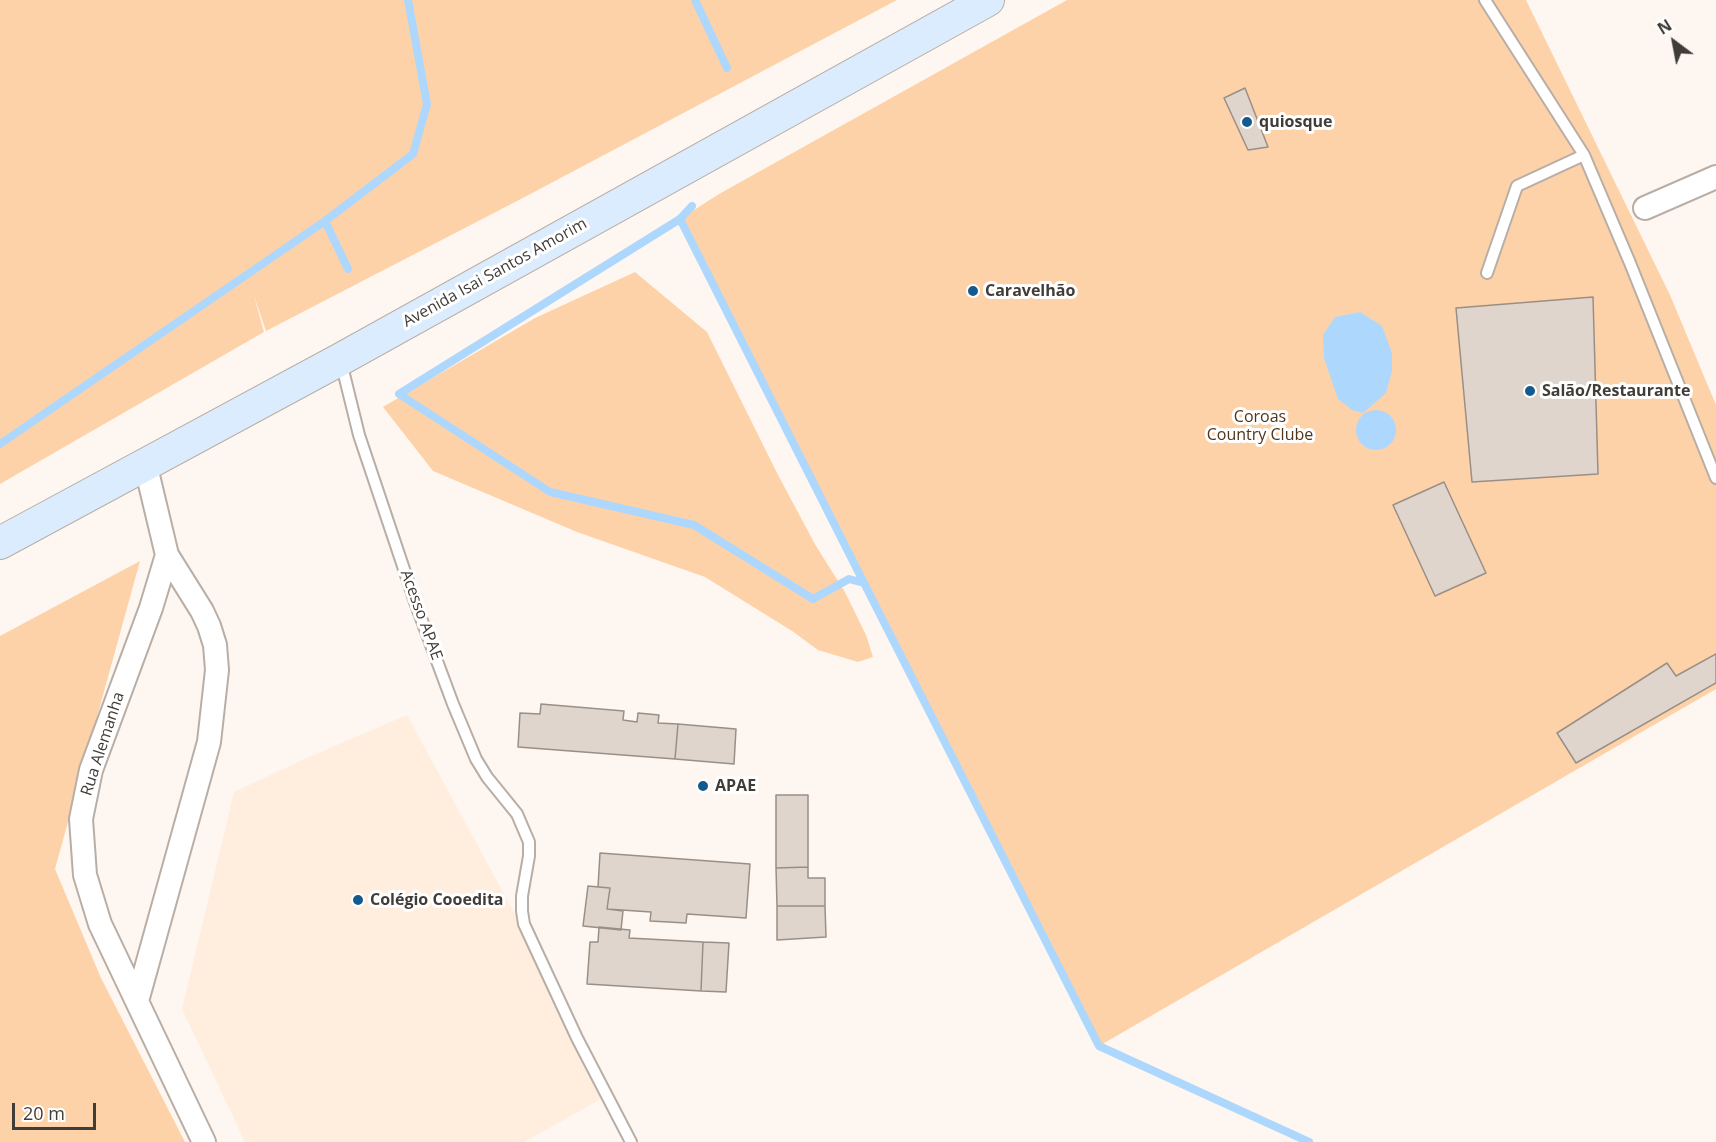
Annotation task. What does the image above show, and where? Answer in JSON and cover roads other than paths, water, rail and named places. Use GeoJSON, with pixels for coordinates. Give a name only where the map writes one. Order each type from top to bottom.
{"type":"FeatureCollection","features":[{"type":"Feature","properties":{"kind":"main road","name":"Avenida Isai Santos Amorim"},"geometry":{"type":"LineString","coordinates":[[0,543],[340,359],[988,0]]}},
{"type":"Feature","properties":{"kind":"street"},"geometry":{"type":"LineString","coordinates":[[1645,208],[1716,177]]}},
{"type":"Feature","properties":{"kind":"street","name":"Rua Alemanha"},"geometry":{"type":"LineString","coordinates":[[137,1001],[209,742],[217,670],[215,645],[209,626],[167,555],[145,463]]}},
{"type":"Feature","properties":{"kind":"street","name":"Rua Alemanha"},"geometry":{"type":"LineString","coordinates":[[167,555],[151,609],[91,770],[81,819],[86,875],[100,924],[204,1142]]}},
{"type":"Feature","properties":{"kind":"lane"},"geometry":{"type":"LineString","coordinates":[[1485,0],[1584,155],[1635,273],[1716,478]]}},
{"type":"Feature","properties":{"kind":"lane"},"geometry":{"type":"LineString","coordinates":[[1487,273],[1518,186],[1584,155]]}},
{"type":"Feature","properties":{"kind":"lane","name":"Acesso APAE"},"geometry":{"type":"LineString","coordinates":[[340,359],[359,435],[415,602],[453,704],[476,759],[487,777],[517,814],[529,842],[522,896],[524,924],[631,1142]]}},
{"type":"Feature","properties":{"kind":"water"},"geometry":{"type":"Polygon","coordinates":[[[1360,312],[1382,326],[1392,353],[1392,371],[1386,393],[1363,413],[1352,410],[1338,399],[1324,358],[1323,335],[1335,317],[1360,312]]]}},
{"type":"Feature","properties":{"kind":"water"},"geometry":{"type":"Polygon","coordinates":[[[1376,410],[1390,416],[1396,430],[1390,444],[1376,450],[1362,444],[1356,430],[1362,416],[1376,410]]]}},
{"type":"Feature","properties":{"kind":"waterway"},"geometry":{"type":"LineString","coordinates":[[348,269],[325,221],[413,154],[427,104],[408,0]]}},
{"type":"Feature","properties":{"kind":"waterway"},"geometry":{"type":"LineString","coordinates":[[695,0],[727,68]]}},
{"type":"Feature","properties":{"kind":"waterway"},"geometry":{"type":"LineString","coordinates":[[692,206],[680,219],[864,583]]}},
{"type":"Feature","properties":{"kind":"waterway"},"geometry":{"type":"LineString","coordinates":[[680,219],[399,394],[550,492],[694,525],[813,599],[849,579],[864,583],[1099,1046],[1309,1142]]}},
{"type":"Feature","properties":{"kind":"waterway"},"geometry":{"type":"LineString","coordinates":[[0,444],[325,221]]}},
{"type":"Feature","properties":{"kind":"place","name":"quiosque"},"geometry":{"type":"Point","coordinates":[1247,122]}},
{"type":"Feature","properties":{"kind":"place","name":"Caravelhão"},"geometry":{"type":"Point","coordinates":[973,291]}},
{"type":"Feature","properties":{"kind":"place","name":"Salão/Restaurante"},"geometry":{"type":"Point","coordinates":[1530,391]}},
{"type":"Feature","properties":{"kind":"place","name":"APAE"},"geometry":{"type":"Point","coordinates":[703,786]}},
{"type":"Feature","properties":{"kind":"place","name":"Colégio Cooedita"},"geometry":{"type":"Point","coordinates":[358,900]}},
{"type":"Feature","properties":{"kind":"park label","name":"Coroas Country Clube"},"geometry":{"type":"Point","coordinates":[1260,426]}}]}
